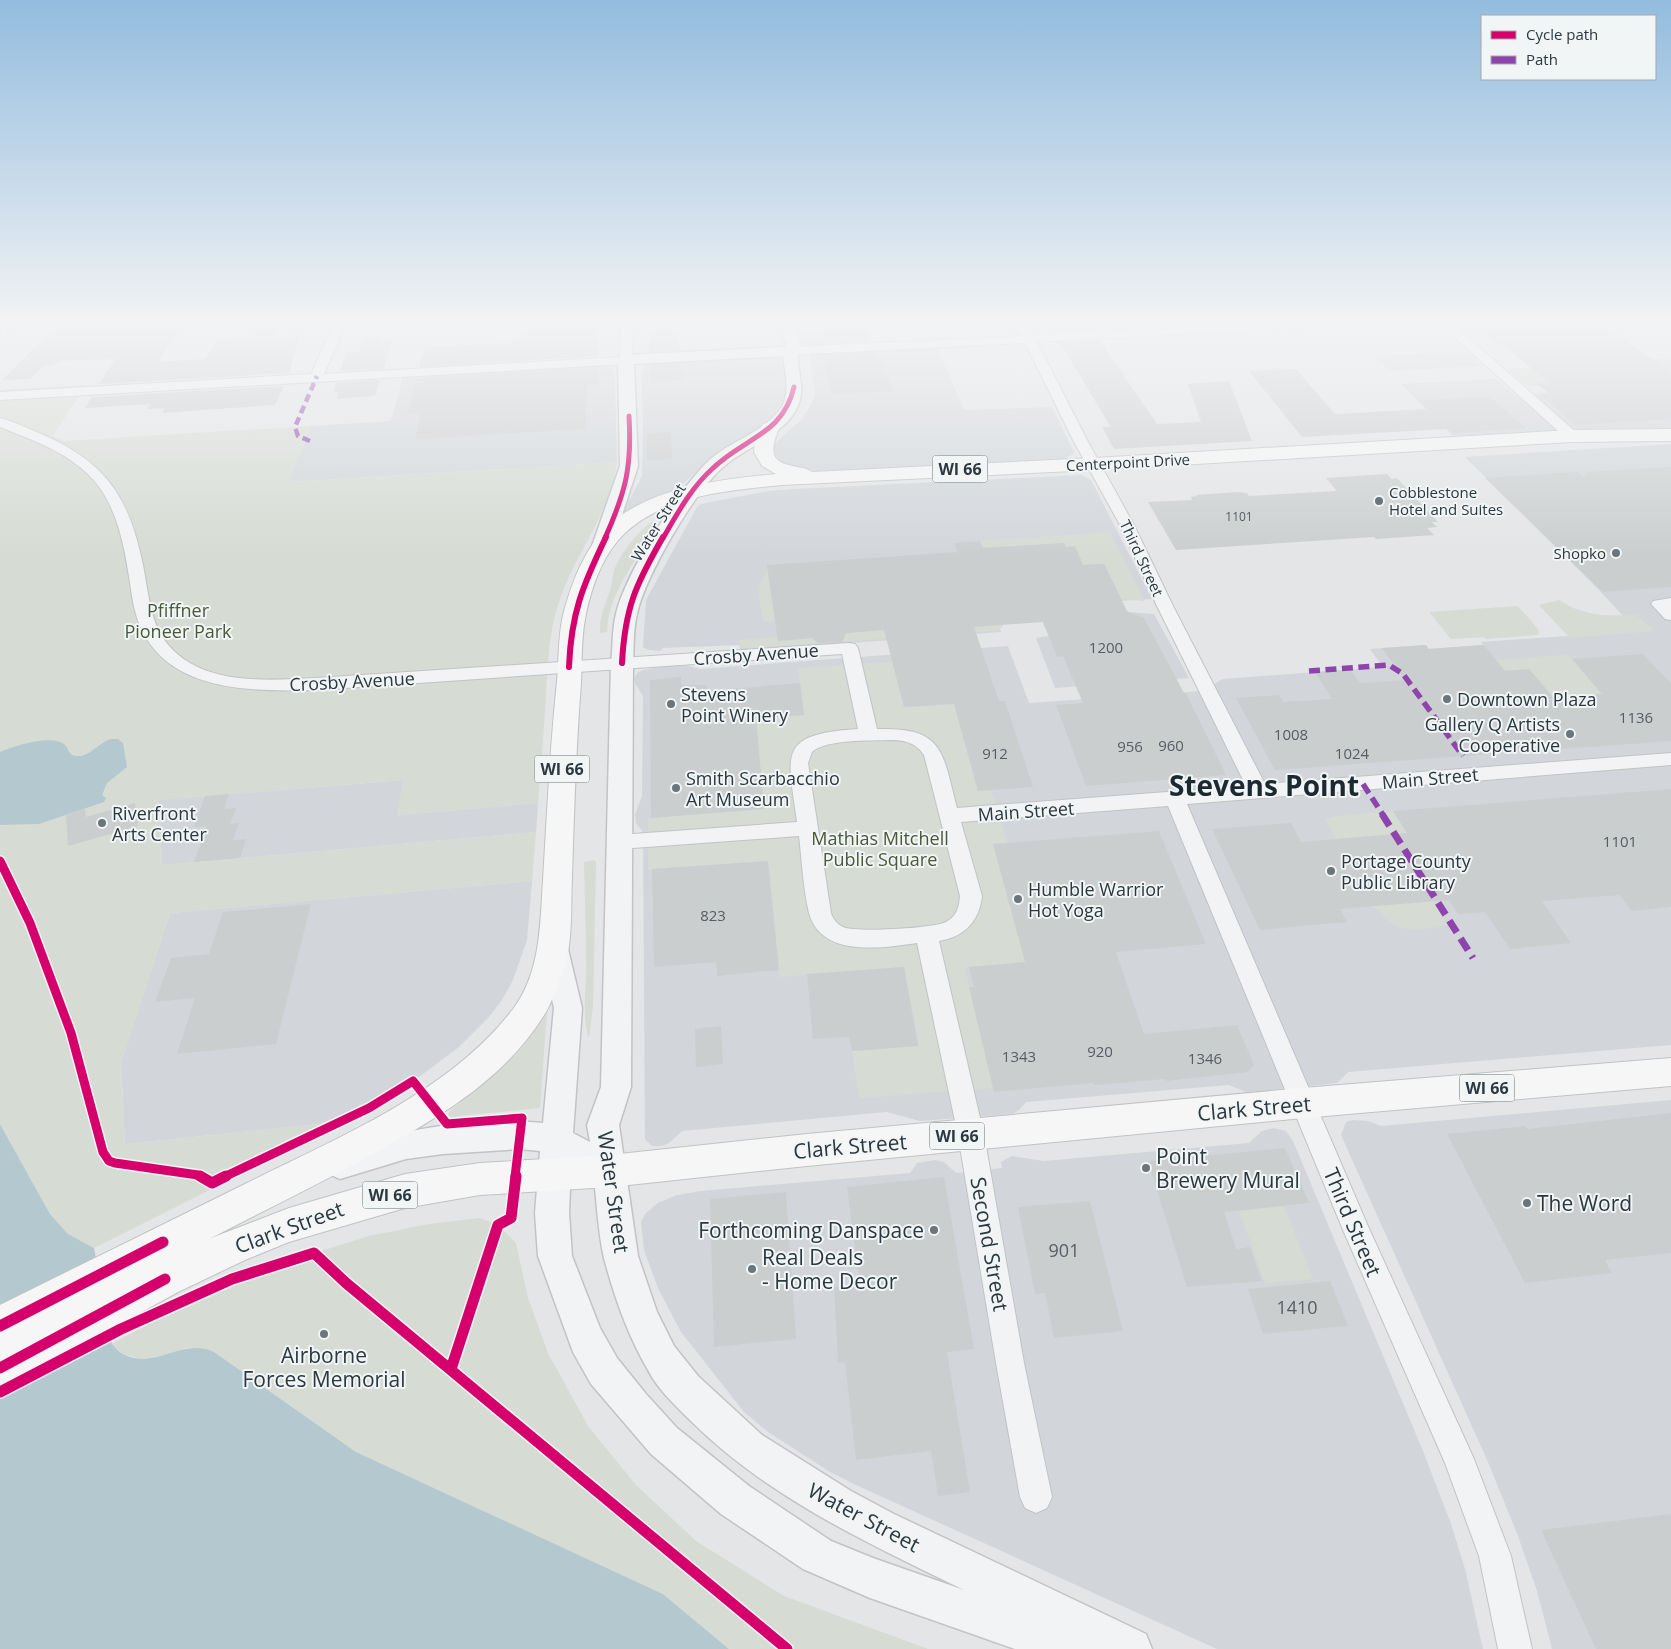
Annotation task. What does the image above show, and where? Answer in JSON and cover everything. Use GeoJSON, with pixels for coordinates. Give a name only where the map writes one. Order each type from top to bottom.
{"type":"FeatureCollection","features":[{"type":"Feature","properties":{"kind":"main road"},"geometry":{"type":"LineString","coordinates":[[770,428],[763,452],[768,461],[782,470],[825,476]]}},
{"type":"Feature","properties":{"kind":"main road","name":"Centerpoint Drive"},"geometry":{"type":"LineString","coordinates":[[602,546],[616,529],[640,512],[664,501],[757,482],[825,476],[1094,464],[1572,436],[1671,435]]}},
{"type":"Feature","properties":{"kind":"main road","name":"WI 66"},"geometry":{"type":"LineString","coordinates":[[0,1326],[344,1152],[431,1104],[473,1073],[499,1048],[524,1019],[536,1000],[554,949],[556,867],[574,615],[579,597],[602,546]]}},
{"type":"Feature","properties":{"kind":"main road","name":"Clark Street"},"geometry":{"type":"LineString","coordinates":[[0,1368],[165,1279],[232,1247],[289,1225],[354,1204],[555,1156],[610,1171],[1303,1103],[1671,1072]]}},
{"type":"Feature","properties":{"kind":"street"},"geometry":{"type":"LineString","coordinates":[[602,546],[618,506],[629,466],[627,402]]}},
{"type":"Feature","properties":{"kind":"street"},"geometry":{"type":"LineString","coordinates":[[770,428],[788,410],[791,402]]}},
{"type":"Feature","properties":{"kind":"street","name":"Third Street"},"geometry":{"type":"LineString","coordinates":[[1061,402],[1128,525],[1165,606],[1254,780],[1257,793]]}},
{"type":"Feature","properties":{"kind":"street"},"geometry":{"type":"LineString","coordinates":[[1534,402],[1572,436]]}},
{"type":"Feature","properties":{"kind":"street","name":"Crosby Avenue"},"geometry":{"type":"LineString","coordinates":[[0,422],[60,449],[93,471],[102,480],[127,528],[141,605],[152,636],[173,659],[190,669],[225,680],[277,686],[849,648],[869,736]]}},
{"type":"Feature","properties":{"kind":"street","name":"Water Street"},"geometry":{"type":"LineString","coordinates":[[770,428],[720,460],[689,495],[677,512],[640,578],[626,615],[622,663],[616,1087],[603,1124],[621,1256],[641,1318],[661,1359],[685,1388],[749,1448],[789,1476],[880,1528],[1131,1649]]}},
{"type":"Feature","properties":{"kind":"street"},"geometry":{"type":"LineString","coordinates":[[1671,603],[1659,604],[1671,615]]}},
{"type":"Feature","properties":{"kind":"street"},"geometry":{"type":"LineString","coordinates":[[898,734],[922,740],[929,746],[934,755],[950,816],[970,896],[968,916],[960,924],[949,931],[863,938],[846,937],[834,932],[825,924],[820,913],[798,762],[807,746],[817,741],[832,738],[898,734]]}},
{"type":"Feature","properties":{"kind":"street","name":"Main Street"},"geometry":{"type":"LineString","coordinates":[[950,816],[1175,800],[1671,759]]}},
{"type":"Feature","properties":{"kind":"street","name":"Third Street"},"geometry":{"type":"LineString","coordinates":[[1175,800],[1381,1288],[1460,1459],[1495,1556],[1515,1649]]}},
{"type":"Feature","properties":{"kind":"street"},"geometry":{"type":"LineString","coordinates":[[619,842],[807,828]]}},
{"type":"Feature","properties":{"kind":"street","name":"Second Street"},"geometry":{"type":"LineString","coordinates":[[926,933],[971,1135],[1010,1363],[1036,1497]]}},
{"type":"Feature","properties":{"kind":"street"},"geometry":{"type":"LineString","coordinates":[[554,949],[568,1008],[552,1213],[555,1256],[586,1339],[604,1371],[664,1441],[735,1500],[817,1555],[870,1578],[1076,1649]]}},
{"type":"Feature","properties":{"kind":"street"},"geometry":{"type":"LineString","coordinates":[[286,1181],[406,1145],[443,1140],[520,1135],[555,1156]]}},
{"type":"Feature","properties":{"kind":"shaded area"},"geometry":{"type":"Polygon","coordinates":[[[396,402],[616,402],[617,462],[288,482],[311,426],[391,421],[396,402]]]}},
{"type":"Feature","properties":{"kind":"shaded area"},"geometry":{"type":"Polygon","coordinates":[[[642,402],[782,402],[777,411],[765,424],[703,465],[672,494],[618,522],[642,476],[642,402]]]}},
{"type":"Feature","properties":{"kind":"shaded area"},"geometry":{"type":"Polygon","coordinates":[[[812,402],[961,402],[964,410],[1052,407],[1074,452],[1062,460],[816,471],[785,464],[774,454],[775,443],[803,418],[812,402]]]}},
{"type":"Feature","properties":{"kind":"shaded area"},"geometry":{"type":"Polygon","coordinates":[[[1419,402],[1671,402],[1671,430],[1547,431],[1453,436],[1419,402]]]}},
{"type":"Feature","properties":{"kind":"shaded area"},"geometry":{"type":"Polygon","coordinates":[[[1671,444],[1671,1045],[1348,1072],[1337,1083],[1260,1091],[1246,1092],[1229,1085],[1026,1102],[1013,1114],[920,1121],[887,1112],[682,1131],[669,1143],[662,1146],[652,1146],[645,1139],[643,832],[636,823],[635,815],[642,796],[643,696],[634,679],[637,673],[643,670],[666,666],[688,666],[700,669],[1008,646],[1029,703],[1202,691],[1223,679],[1383,667],[1370,649],[1426,645],[1429,649],[1483,645],[1481,642],[1637,631],[1598,589],[1465,457],[1671,444]]]}},
{"type":"Feature","properties":{"kind":"shaded area"},"geometry":{"type":"Polygon","coordinates":[[[1081,475],[1091,480],[1152,599],[1041,606],[999,625],[1001,632],[741,651],[739,645],[663,648],[660,651],[648,650],[643,647],[646,600],[697,507],[701,504],[768,491],[793,489],[1081,475]]]}},
{"type":"Feature","properties":{"kind":"shaded area"},"geometry":{"type":"Polygon","coordinates":[[[1128,612],[1154,614],[1189,678],[1055,688],[1036,638],[1049,636],[1043,623],[1128,612]]]}},
{"type":"Feature","properties":{"kind":"shaded area"},"geometry":{"type":"Polygon","coordinates":[[[111,739],[118,739],[123,743],[127,767],[107,783],[102,795],[106,798],[104,802],[39,824],[0,825],[0,752],[23,744],[51,740],[64,744],[72,755],[82,756],[111,739]]]}},
{"type":"Feature","properties":{"kind":"shaded area"},"geometry":{"type":"Polygon","coordinates":[[[404,780],[398,815],[538,803],[536,832],[162,865],[159,800],[404,780]]]}},
{"type":"Feature","properties":{"kind":"shaded area"},"geometry":{"type":"Polygon","coordinates":[[[532,881],[527,940],[513,980],[502,1000],[489,1017],[459,1047],[395,1095],[347,1121],[125,1144],[121,1063],[170,913],[532,881]]]}},
{"type":"Feature","properties":{"kind":"shaded area"},"geometry":{"type":"Polygon","coordinates":[[[1671,1100],[1671,1649],[1552,1649],[1537,1591],[1518,1536],[1488,1462],[1341,1135],[1346,1122],[1353,1120],[1368,1121],[1381,1126],[1671,1100]]]}},
{"type":"Feature","properties":{"kind":"shaded area"},"geometry":{"type":"Polygon","coordinates":[[[0,1124],[50,1214],[68,1234],[94,1248],[112,1344],[122,1353],[135,1358],[146,1359],[190,1348],[202,1348],[214,1352],[356,1452],[663,1594],[729,1649],[0,1649],[0,1124]]]}},
{"type":"Feature","properties":{"kind":"shaded area"},"geometry":{"type":"Polygon","coordinates":[[[1274,1128],[1286,1131],[1293,1141],[1423,1451],[1451,1524],[1465,1569],[1483,1649],[1217,1649],[856,1485],[830,1472],[768,1432],[744,1412],[681,1332],[658,1288],[644,1250],[641,1222],[646,1213],[658,1203],[677,1195],[701,1191],[910,1173],[917,1163],[935,1160],[944,1162],[956,1173],[1002,1168],[1001,1162],[1012,1156],[1044,1161],[1249,1143],[1262,1131],[1274,1128]]]}},
{"type":"Feature","properties":{"kind":"green space","name":"Pfiffner Pioneer Park"},"geometry":{"type":"Polygon","coordinates":[[[0,402],[75,402],[53,436],[64,441],[311,426],[289,482],[617,462],[608,498],[567,581],[553,622],[548,657],[538,803],[397,815],[403,780],[159,800],[162,865],[536,832],[532,881],[170,913],[121,1063],[125,1144],[347,1121],[94,1248],[68,1234],[50,1214],[0,1124],[0,402]]]}},
{"type":"Feature","properties":{"kind":"green space"},"geometry":{"type":"Polygon","coordinates":[[[655,520],[613,602],[607,632],[600,633],[601,617],[617,565],[625,550],[637,535],[655,520]]]}},
{"type":"Feature","properties":{"kind":"green space"},"geometry":{"type":"Polygon","coordinates":[[[1110,532],[1145,601],[1121,599],[1105,564],[1083,565],[1074,546],[1066,547],[1064,543],[983,548],[980,541],[1110,532]]]}},
{"type":"Feature","properties":{"kind":"green space"},"geometry":{"type":"Polygon","coordinates":[[[768,572],[775,621],[763,622],[759,589],[763,577],[768,572]]]}},
{"type":"Feature","properties":{"kind":"green space"},"geometry":{"type":"Polygon","coordinates":[[[1559,600],[1578,610],[1596,614],[1636,615],[1655,631],[1570,638],[1539,605],[1559,600]]]}},
{"type":"Feature","properties":{"kind":"green space"},"geometry":{"type":"Polygon","coordinates":[[[1518,606],[1538,629],[1539,633],[1537,635],[1486,639],[1484,637],[1451,639],[1429,612],[1518,606]]]}},
{"type":"Feature","properties":{"kind":"green space"},"geometry":{"type":"Polygon","coordinates":[[[990,622],[1004,625],[998,630],[991,631],[842,642],[846,633],[990,622]]]}},
{"type":"Feature","properties":{"kind":"green space"},"geometry":{"type":"Polygon","coordinates":[[[777,637],[778,641],[812,638],[819,643],[747,649],[740,647],[739,640],[777,637]]]}},
{"type":"Feature","properties":{"kind":"green space"},"geometry":{"type":"Polygon","coordinates":[[[1568,655],[1602,694],[1553,697],[1529,669],[1505,671],[1496,660],[1568,655]]]}},
{"type":"Feature","properties":{"kind":"green space","name":"Mathias Mitchell Public Square"},"geometry":{"type":"Polygon","coordinates":[[[892,662],[904,707],[954,704],[978,791],[991,790],[1007,843],[993,844],[1026,962],[965,968],[993,1088],[859,1098],[852,1051],[919,1046],[904,967],[779,977],[768,861],[648,870],[648,818],[764,809],[756,718],[804,715],[798,668],[892,662]]]}},
{"type":"Feature","properties":{"kind":"green space"},"geometry":{"type":"Polygon","coordinates":[[[1393,811],[1407,833],[1336,839],[1326,820],[1331,817],[1393,811]]]}},
{"type":"Feature","properties":{"kind":"green space"},"geometry":{"type":"Polygon","coordinates":[[[594,860],[596,863],[593,1005],[589,1039],[585,1013],[584,862],[594,860]]]}},
{"type":"Feature","properties":{"kind":"green space"},"geometry":{"type":"Polygon","coordinates":[[[1433,901],[1448,925],[1405,929],[1393,924],[1381,912],[1371,906],[1433,901]]]}},
{"type":"Feature","properties":{"kind":"green space"},"geometry":{"type":"Polygon","coordinates":[[[547,1012],[540,1108],[450,1117],[448,1115],[450,1111],[517,1053],[547,1012]]]}},
{"type":"Feature","properties":{"kind":"green space"},"geometry":{"type":"Polygon","coordinates":[[[1284,1206],[1313,1279],[1265,1283],[1239,1211],[1284,1206]]]}},
{"type":"Feature","properties":{"kind":"green space"},"geometry":{"type":"Polygon","coordinates":[[[480,1218],[498,1225],[516,1243],[528,1298],[548,1353],[588,1426],[636,1485],[696,1541],[784,1596],[928,1649],[729,1649],[663,1594],[356,1452],[214,1352],[186,1348],[164,1356],[141,1359],[123,1354],[112,1344],[210,1289],[232,1279],[369,1236],[429,1224],[480,1218]]]}},
{"type":"Feature","properties":{"kind":"building"},"geometry":{"type":"Polygon","coordinates":[[[89,402],[276,402],[275,405],[162,413],[165,408],[147,409],[150,404],[85,408],[89,402]]]}},
{"type":"Feature","properties":{"kind":"building"},"geometry":{"type":"Polygon","coordinates":[[[411,402],[586,402],[585,429],[415,439],[421,413],[408,414],[411,402]]]}},
{"type":"Feature","properties":{"kind":"building"},"geometry":{"type":"Polygon","coordinates":[[[1096,402],[1142,402],[1157,424],[1201,422],[1194,402],[1237,402],[1252,441],[1114,449],[1102,427],[1111,427],[1096,402]]]}},
{"type":"Feature","properties":{"kind":"building"},"geometry":{"type":"Polygon","coordinates":[[[1274,402],[1325,402],[1335,414],[1427,409],[1420,402],[1496,402],[1526,428],[1452,433],[1447,429],[1302,437],[1274,402]]]}},
{"type":"Feature","properties":{"kind":"building"},"geometry":{"type":"Polygon","coordinates":[[[1549,402],[1671,402],[1671,419],[1575,425],[1549,402]]]}},
{"type":"Feature","properties":{"kind":"building"},"geometry":{"type":"Polygon","coordinates":[[[671,432],[672,459],[647,460],[647,434],[671,432]]]}},
{"type":"Feature","properties":{"kind":"building","name":"Shopko"},"geometry":{"type":"Polygon","coordinates":[[[1671,467],[1671,587],[1603,592],[1485,478],[1577,472],[1583,477],[1588,472],[1671,467]]]}},
{"type":"Feature","properties":{"kind":"building"},"geometry":{"type":"Polygon","coordinates":[[[1387,474],[1391,479],[1397,478],[1438,522],[1432,522],[1437,527],[1427,528],[1434,535],[1176,550],[1148,502],[1192,500],[1191,497],[1196,495],[1237,492],[1247,493],[1249,496],[1337,491],[1326,478],[1387,474]]]}},
{"type":"Feature","properties":{"kind":"building"},"geometry":{"type":"Polygon","coordinates":[[[980,541],[983,548],[1064,543],[1066,547],[1075,546],[1083,565],[1104,564],[1127,611],[1144,618],[1184,693],[1186,693],[1226,775],[1086,786],[1056,705],[1083,703],[1063,656],[1057,657],[1043,622],[974,627],[999,701],[1005,701],[1033,787],[978,791],[954,704],[904,707],[884,630],[846,633],[842,642],[818,643],[812,638],[778,641],[767,565],[958,552],[954,543],[980,541]]]}},
{"type":"Feature","properties":{"kind":"building"},"geometry":{"type":"Polygon","coordinates":[[[1426,645],[1428,649],[1484,645],[1505,671],[1529,669],[1553,697],[1602,694],[1572,659],[1643,654],[1671,683],[1671,741],[1275,770],[1236,698],[1279,695],[1284,702],[1332,699],[1315,672],[1351,670],[1360,683],[1405,680],[1382,648],[1426,645]]]}},
{"type":"Feature","properties":{"kind":"building"},"geometry":{"type":"Polygon","coordinates":[[[681,677],[681,685],[707,685],[708,691],[800,683],[804,715],[756,718],[764,809],[651,818],[650,680],[681,677]]]}},
{"type":"Feature","properties":{"kind":"building"},"geometry":{"type":"Polygon","coordinates":[[[1671,789],[1671,907],[1632,911],[1619,895],[1542,901],[1571,943],[1510,949],[1485,912],[1458,914],[1449,900],[1340,909],[1347,922],[1260,930],[1212,829],[1291,823],[1301,842],[1407,833],[1393,811],[1671,789]]]}},
{"type":"Feature","properties":{"kind":"building"},"geometry":{"type":"Polygon","coordinates":[[[229,794],[224,809],[236,808],[230,824],[239,823],[233,840],[246,839],[240,858],[194,862],[207,826],[194,827],[205,796],[229,794]]]}},
{"type":"Feature","properties":{"kind":"building","name":"Riverfront Arts Center"},"geometry":{"type":"Polygon","coordinates":[[[135,803],[138,826],[68,846],[66,814],[85,809],[86,817],[135,803]]]}},
{"type":"Feature","properties":{"kind":"building"},"geometry":{"type":"Polygon","coordinates":[[[1159,831],[1206,944],[1116,952],[1144,1034],[1237,1025],[1254,1065],[1248,1072],[1166,1081],[1165,1079],[1094,1085],[1093,1083],[994,1092],[969,987],[974,987],[969,967],[1025,962],[993,844],[1159,831]]]}},
{"type":"Feature","properties":{"kind":"building"},"geometry":{"type":"Polygon","coordinates":[[[768,861],[779,970],[717,976],[716,962],[654,967],[652,869],[768,861]]]}},
{"type":"Feature","properties":{"kind":"building"},"geometry":{"type":"Polygon","coordinates":[[[311,904],[276,1044],[177,1054],[195,998],[155,1002],[171,958],[209,954],[223,912],[311,904]]]}},
{"type":"Feature","properties":{"kind":"building"},"geometry":{"type":"Polygon","coordinates":[[[904,967],[918,1046],[852,1051],[849,1037],[813,1039],[807,974],[904,967]]]}},
{"type":"Feature","properties":{"kind":"building"},"geometry":{"type":"Polygon","coordinates":[[[721,1026],[723,1064],[696,1067],[695,1029],[721,1026]]]}},
{"type":"Feature","properties":{"kind":"building"},"geometry":{"type":"Polygon","coordinates":[[[1671,1113],[1671,1253],[1605,1260],[1612,1273],[1525,1283],[1447,1134],[1526,1126],[1527,1129],[1671,1113]]]}},
{"type":"Feature","properties":{"kind":"building"},"geometry":{"type":"Polygon","coordinates":[[[1285,1148],[1309,1203],[1224,1212],[1236,1249],[1250,1247],[1262,1281],[1187,1287],[1148,1161],[1285,1148]]]}},
{"type":"Feature","properties":{"kind":"building"},"geometry":{"type":"Polygon","coordinates":[[[944,1177],[974,1349],[947,1352],[970,1492],[938,1496],[931,1451],[856,1460],[845,1362],[838,1363],[834,1287],[860,1286],[847,1187],[944,1177]]]}},
{"type":"Feature","properties":{"kind":"building","name":"Real Deals - Home Decor"},"geometry":{"type":"Polygon","coordinates":[[[786,1192],[796,1339],[714,1347],[710,1199],[786,1192]]]}},
{"type":"Feature","properties":{"kind":"building"},"geometry":{"type":"Polygon","coordinates":[[[1090,1201],[1123,1331],[1054,1338],[1045,1293],[1035,1294],[1018,1207],[1090,1201]]]}},
{"type":"Feature","properties":{"kind":"building"},"geometry":{"type":"Polygon","coordinates":[[[1330,1281],[1348,1326],[1263,1334],[1248,1289],[1330,1281]]]}},
{"type":"Feature","properties":{"kind":"building"},"geometry":{"type":"Polygon","coordinates":[[[1671,1514],[1671,1649],[1596,1649],[1541,1530],[1671,1514]]]}},
{"type":"Feature","properties":{"kind":"marked path"},"geometry":{"type":"LineString","coordinates":[[306,402],[295,427],[298,436],[310,441]]}},
{"type":"Feature","properties":{"kind":"marked path"},"geometry":{"type":"LineString","coordinates":[[1309,671],[1389,665],[1403,674],[1463,756]]}},
{"type":"Feature","properties":{"kind":"marked path"},"geometry":{"type":"LineString","coordinates":[[1363,784],[1473,958]]}},
{"type":"Feature","properties":{"kind":"cycle path"},"geometry":{"type":"LineString","coordinates":[[622,663],[625,622],[631,599],[655,551],[687,498],[711,469],[722,459],[774,425],[784,415],[791,402]]}},
{"type":"Feature","properties":{"kind":"cycle path"},"geometry":{"type":"LineString","coordinates":[[569,667],[571,633],[576,607],[619,506],[628,474],[630,452],[629,416]]}},
{"type":"Feature","properties":{"kind":"cycle path"},"geometry":{"type":"LineString","coordinates":[[0,861],[30,923],[71,1033],[103,1152],[109,1161],[198,1175],[212,1183],[369,1108],[413,1081],[447,1124],[522,1118],[511,1218],[498,1225],[451,1369]]}},
{"type":"Feature","properties":{"kind":"cycle path"},"geometry":{"type":"LineString","coordinates":[[0,1326],[163,1242]]}},
{"type":"Feature","properties":{"kind":"cycle path"},"geometry":{"type":"LineString","coordinates":[[0,1392],[121,1329],[232,1279],[314,1253],[346,1283],[787,1649]]}},
{"type":"Feature","properties":{"kind":"cycle path"},"geometry":{"type":"LineString","coordinates":[[0,1368],[165,1279]]}},
{"type":"Feature","properties":{"kind":"place","name":"Cobblestone Hotel and Suites"},"geometry":{"type":"Point","coordinates":[1379,501]}},
{"type":"Feature","properties":{"kind":"place","name":"Shopko"},"geometry":{"type":"Point","coordinates":[1616,553]}},
{"type":"Feature","properties":{"kind":"place","name":"Downtown Plaza"},"geometry":{"type":"Point","coordinates":[1447,699]}},
{"type":"Feature","properties":{"kind":"place","name":"Stevens Point Winery"},"geometry":{"type":"Point","coordinates":[671,704]}},
{"type":"Feature","properties":{"kind":"place","name":"Gallery Q Artists Cooperative"},"geometry":{"type":"Point","coordinates":[1570,734]}},
{"type":"Feature","properties":{"kind":"place","name":"Smith Scarbacchio Art Museum"},"geometry":{"type":"Point","coordinates":[676,788]}},
{"type":"Feature","properties":{"kind":"place","name":"Riverfront Arts Center"},"geometry":{"type":"Point","coordinates":[102,823]}},
{"type":"Feature","properties":{"kind":"place","name":"Portage County Public Library"},"geometry":{"type":"Point","coordinates":[1331,871]}},
{"type":"Feature","properties":{"kind":"place","name":"Humble Warrior Hot Yoga"},"geometry":{"type":"Point","coordinates":[1018,899]}},
{"type":"Feature","properties":{"kind":"place","name":"Point Brewery Mural"},"geometry":{"type":"Point","coordinates":[1146,1168]}},
{"type":"Feature","properties":{"kind":"place","name":"The Word"},"geometry":{"type":"Point","coordinates":[1527,1203]}},
{"type":"Feature","properties":{"kind":"place","name":"Forthcoming Danspace"},"geometry":{"type":"Point","coordinates":[934,1230]}},
{"type":"Feature","properties":{"kind":"place","name":"Real Deals - Home Decor"},"geometry":{"type":"Point","coordinates":[752,1269]}},
{"type":"Feature","properties":{"kind":"place","name":"Airborne Forces Memorial"},"geometry":{"type":"Point","coordinates":[324,1334]}},
{"type":"Feature","properties":{"kind":"district","name":"Stevens Point"},"geometry":{"type":"Point","coordinates":[1264,785]}}]}
